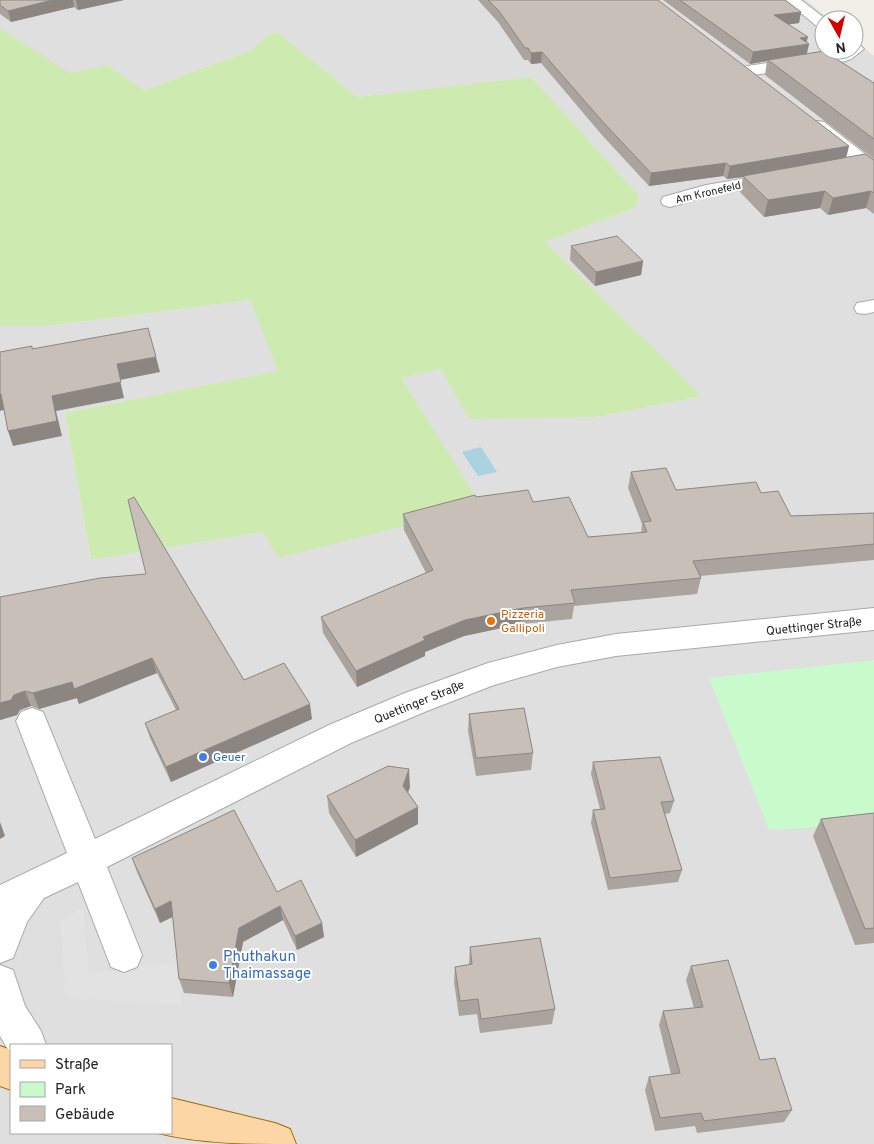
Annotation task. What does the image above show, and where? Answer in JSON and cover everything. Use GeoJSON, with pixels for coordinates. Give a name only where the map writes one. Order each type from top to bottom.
{"type":"FeatureCollection","features":[{"type":"Feature","properties":{"kind":"main road"},"geometry":{"type":"LineString","coordinates":[[172,1118],[275,1144]]}},
{"type":"Feature","properties":{"kind":"street"},"geometry":{"type":"LineString","coordinates":[[792,0],[814,17]]}},
{"type":"Feature","properties":{"kind":"street"},"geometry":{"type":"LineString","coordinates":[[766,86],[742,67],[814,59]]}},
{"type":"Feature","properties":{"kind":"street"},"geometry":{"type":"LineString","coordinates":[[803,115],[869,166]]}},
{"type":"Feature","properties":{"kind":"street"},"geometry":{"type":"LineString","coordinates":[[846,166],[869,166]]}},
{"type":"Feature","properties":{"kind":"street","name":"Am Kronefeld"},"geometry":{"type":"LineString","coordinates":[[670,201],[706,190],[790,176]]}},
{"type":"Feature","properties":{"kind":"street","name":"Quettinger Straße"},"geometry":{"type":"LineString","coordinates":[[0,903],[32,889],[86,860],[340,734],[416,702],[488,675],[557,656],[616,646],[874,619]]}},
{"type":"Feature","properties":{"kind":"street"},"geometry":{"type":"LineString","coordinates":[[32,721],[124,955]]}},
{"type":"Feature","properties":{"kind":"street"},"geometry":{"type":"LineString","coordinates":[[0,946],[12,913],[32,889]]}},
{"type":"Feature","properties":{"kind":"street"},"geometry":{"type":"LineString","coordinates":[[0,983],[8,1014],[26,1044]]}},
{"type":"Feature","properties":{"kind":"shaded area"},"geometry":{"type":"Polygon","coordinates":[[[0,0],[806,0],[818,10],[814,10],[814,60],[864,60],[864,48],[874,56],[874,1144],[0,1144],[0,326],[48,326],[250,300],[279,371],[65,413],[91,560],[263,532],[481,506],[400,378],[441,369],[597,417],[702,396],[544,242],[634,208],[640,197],[531,78],[357,97],[278,32],[268,35],[252,50],[144,90],[108,65],[70,74],[0,28],[0,0]]]}},
{"type":"Feature","properties":{"kind":"shaded area"},"geometry":{"type":"Polygon","coordinates":[[[84,907],[88,973],[179,962],[182,1005],[66,998],[60,921],[84,907]]]}},
{"type":"Feature","properties":{"kind":"green space"},"geometry":{"type":"Polygon","coordinates":[[[0,28],[70,73],[108,65],[144,90],[252,50],[268,35],[278,32],[357,97],[531,77],[640,197],[634,208],[545,242],[702,396],[597,417],[469,419],[441,369],[401,378],[482,506],[278,558],[263,532],[91,560],[65,413],[278,371],[250,300],[48,326],[0,326],[0,28]]]}},
{"type":"Feature","properties":{"kind":"green space"},"geometry":{"type":"Polygon","coordinates":[[[874,660],[874,824],[769,830],[709,678],[874,660]]]}},
{"type":"Feature","properties":{"kind":"water"},"geometry":{"type":"Polygon","coordinates":[[[481,447],[497,472],[478,476],[462,452],[481,447]]]}},
{"type":"Feature","properties":{"kind":"building"},"geometry":{"type":"Polygon","coordinates":[[[0,0],[53,0],[8,11],[0,5],[0,0]]]}},
{"type":"Feature","properties":{"kind":"building"},"geometry":{"type":"Polygon","coordinates":[[[488,0],[658,0],[849,146],[730,166],[726,163],[651,173],[602,121],[542,52],[531,53],[528,48],[525,48],[499,11],[488,0]]]}},
{"type":"Feature","properties":{"kind":"building"},"geometry":{"type":"Polygon","coordinates":[[[680,0],[785,0],[801,12],[774,15],[808,37],[800,38],[809,44],[753,52],[680,0]]]}},
{"type":"Feature","properties":{"kind":"building"},"geometry":{"type":"Polygon","coordinates":[[[814,53],[814,60],[838,60],[874,83],[874,139],[768,60],[814,53]]]}},
{"type":"Feature","properties":{"kind":"building"},"geometry":{"type":"Polygon","coordinates":[[[865,154],[874,160],[874,193],[871,191],[833,198],[825,191],[768,200],[743,176],[865,154]]]}},
{"type":"Feature","properties":{"kind":"building"},"geometry":{"type":"Polygon","coordinates":[[[617,236],[643,261],[596,272],[571,246],[617,236]]]}},
{"type":"Feature","properties":{"kind":"building"},"geometry":{"type":"Polygon","coordinates":[[[148,328],[156,357],[117,364],[121,382],[52,396],[57,421],[8,431],[0,394],[0,352],[32,346],[32,349],[148,328]]]}},
{"type":"Feature","properties":{"kind":"building"},"geometry":{"type":"Polygon","coordinates":[[[666,468],[676,490],[756,482],[761,493],[778,491],[791,516],[874,513],[874,544],[693,561],[701,578],[571,590],[575,603],[523,608],[465,620],[423,637],[425,640],[356,671],[321,617],[433,570],[403,514],[475,495],[476,497],[528,490],[533,502],[569,497],[588,537],[647,532],[643,522],[651,521],[631,472],[666,468]]]}},
{"type":"Feature","properties":{"kind":"building"},"geometry":{"type":"Polygon","coordinates":[[[134,497],[244,680],[284,663],[310,704],[166,767],[145,723],[179,709],[152,658],[74,689],[72,682],[33,693],[25,691],[14,695],[11,700],[0,703],[0,597],[100,578],[146,574],[128,500],[134,497]]]}},
{"type":"Feature","properties":{"kind":"building"},"geometry":{"type":"Polygon","coordinates":[[[524,708],[533,753],[476,758],[469,714],[524,708]]]}},
{"type":"Feature","properties":{"kind":"building"},"geometry":{"type":"Polygon","coordinates":[[[660,757],[674,801],[661,802],[682,870],[610,878],[593,810],[605,809],[593,762],[660,757]]]}},
{"type":"Feature","properties":{"kind":"building"},"geometry":{"type":"Polygon","coordinates":[[[388,766],[409,769],[403,786],[418,807],[355,840],[327,796],[388,766]]]}},
{"type":"Feature","properties":{"kind":"building"},"geometry":{"type":"Polygon","coordinates":[[[234,810],[277,892],[301,880],[322,923],[295,936],[280,906],[239,928],[229,983],[179,979],[171,901],[155,909],[132,858],[234,810]]]}},
{"type":"Feature","properties":{"kind":"building"},"geometry":{"type":"Polygon","coordinates":[[[874,813],[874,928],[865,929],[821,819],[874,813]]]}},
{"type":"Feature","properties":{"kind":"building"},"geometry":{"type":"Polygon","coordinates":[[[540,938],[555,1009],[481,1019],[478,999],[460,1001],[455,967],[472,964],[470,947],[540,938]]]}},
{"type":"Feature","properties":{"kind":"building"},"geometry":{"type":"Polygon","coordinates":[[[728,960],[760,1060],[775,1058],[792,1110],[704,1121],[701,1113],[660,1118],[649,1077],[680,1073],[663,1011],[703,1007],[691,966],[728,960]]]}},
{"type":"Feature","properties":{"kind":"place","name":"Pizzeria Gallipoli"},"geometry":{"type":"Point","coordinates":[491,621]}},
{"type":"Feature","properties":{"kind":"place","name":"Geuer"},"geometry":{"type":"Point","coordinates":[203,757]}},
{"type":"Feature","properties":{"kind":"place","name":"Phuthakun Thaimassage"},"geometry":{"type":"Point","coordinates":[213,965]}}]}
